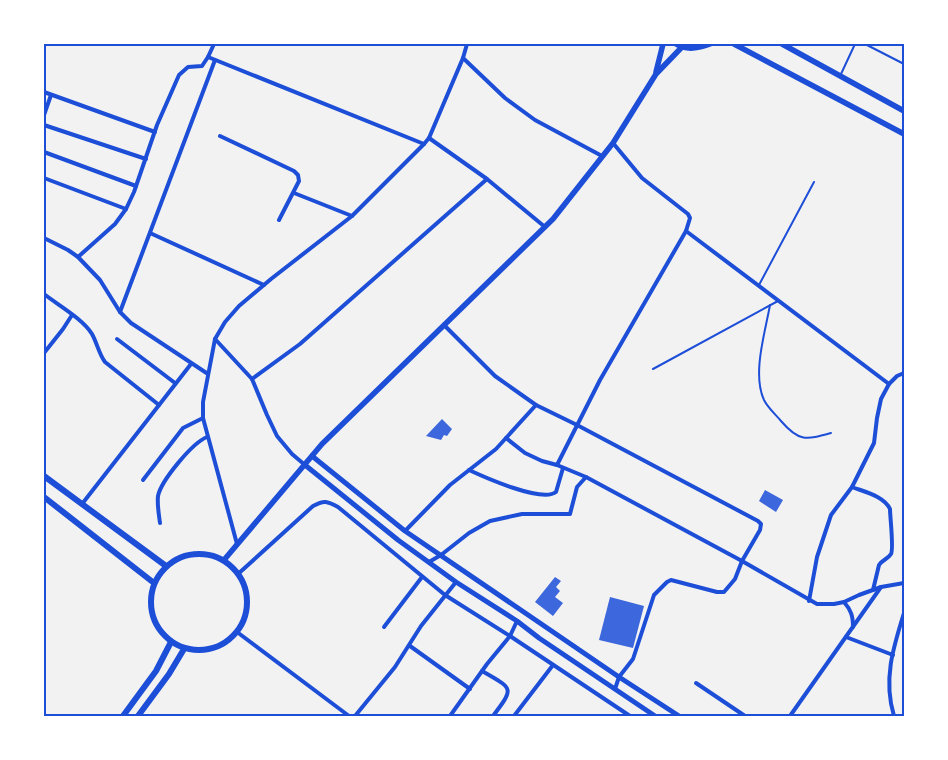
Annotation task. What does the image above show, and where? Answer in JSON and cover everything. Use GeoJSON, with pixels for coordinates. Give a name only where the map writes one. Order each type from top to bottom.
{"type":"FeatureCollection","features":[{"type":"Feature","properties":{"kind":"main road"},"geometry":{"type":"LineString","coordinates":[[656,74],[663,44]]}},
{"type":"Feature","properties":{"kind":"main road"},"geometry":{"type":"LineString","coordinates":[[676,44],[682,48],[698,48],[710,44]]}},
{"type":"Feature","properties":{"kind":"main road"},"geometry":{"type":"LineString","coordinates":[[734,44],[904,134]]}},
{"type":"Feature","properties":{"kind":"main road"},"geometry":{"type":"LineString","coordinates":[[782,44],[904,111]]}},
{"type":"Feature","properties":{"kind":"main road"},"geometry":{"type":"LineString","coordinates":[[224,560],[322,444],[554,219],[613,143],[656,74],[682,48]]}},
{"type":"Feature","properties":{"kind":"main road"},"geometry":{"type":"LineString","coordinates":[[44,476],[166,566]]}},
{"type":"Feature","properties":{"kind":"main road"},"geometry":{"type":"LineString","coordinates":[[44,496],[154,583]]}},
{"type":"Feature","properties":{"kind":"main road"},"geometry":{"type":"LineString","coordinates":[[196,553],[212,555],[224,560],[238,574],[245,588],[247,603],[244,619],[237,632],[226,642],[213,649],[198,651],[184,648],[171,642],[161,633],[152,616],[151,596],[154,583],[166,566],[180,557],[196,553]]}},
{"type":"Feature","properties":{"kind":"main road"},"geometry":{"type":"LineString","coordinates":[[123,716],[156,670],[171,642]]}},
{"type":"Feature","properties":{"kind":"main road"},"geometry":{"type":"LineString","coordinates":[[138,716],[169,674],[184,648]]}},
{"type":"Feature","properties":{"kind":"street"},"geometry":{"type":"LineString","coordinates":[[78,257],[115,224],[126,210],[179,74],[188,67],[202,66],[214,44]]}},
{"type":"Feature","properties":{"kind":"street"},"geometry":{"type":"LineString","coordinates":[[237,544],[202,418],[203,402],[215,339],[225,322],[239,306],[352,216],[424,144],[429,138],[463,58],[467,44]]}},
{"type":"Feature","properties":{"kind":"street"},"geometry":{"type":"LineString","coordinates":[[208,58],[424,144]]}},
{"type":"Feature","properties":{"kind":"street"},"geometry":{"type":"LineString","coordinates":[[463,58],[505,98],[535,120],[602,156]]}},
{"type":"Feature","properties":{"kind":"street"},"geometry":{"type":"LineString","coordinates":[[120,312],[215,60]]}},
{"type":"Feature","properties":{"kind":"street"},"geometry":{"type":"LineString","coordinates":[[44,92],[155,132]]}},
{"type":"Feature","properties":{"kind":"street"},"geometry":{"type":"LineString","coordinates":[[44,115],[51,94]]}},
{"type":"Feature","properties":{"kind":"street"},"geometry":{"type":"LineString","coordinates":[[44,125],[146,159]]}},
{"type":"Feature","properties":{"kind":"street"},"geometry":{"type":"LineString","coordinates":[[220,136],[294,171],[298,175],[299,181],[294,193],[279,220]]}},
{"type":"Feature","properties":{"kind":"street"},"geometry":{"type":"LineString","coordinates":[[429,138],[487,179],[545,226]]}},
{"type":"Feature","properties":{"kind":"street"},"geometry":{"type":"LineString","coordinates":[[557,466],[600,380],[686,231],[690,218],[688,214],[642,178],[618,152],[613,143]]}},
{"type":"Feature","properties":{"kind":"street"},"geometry":{"type":"LineString","coordinates":[[44,152],[136,186]]}},
{"type":"Feature","properties":{"kind":"street"},"geometry":{"type":"LineString","coordinates":[[44,178],[126,210]]}},
{"type":"Feature","properties":{"kind":"street"},"geometry":{"type":"LineString","coordinates":[[252,379],[300,344],[487,179]]}},
{"type":"Feature","properties":{"kind":"street"},"geometry":{"type":"LineString","coordinates":[[294,193],[352,216]]}},
{"type":"Feature","properties":{"kind":"street"},"geometry":{"type":"LineString","coordinates":[[686,231],[889,384]]}},
{"type":"Feature","properties":{"kind":"street"},"geometry":{"type":"LineString","coordinates":[[150,233],[264,285]]}},
{"type":"Feature","properties":{"kind":"street"},"geometry":{"type":"LineString","coordinates":[[44,238],[78,257],[100,280],[120,312],[131,323],[208,374]]}},
{"type":"Feature","properties":{"kind":"street"},"geometry":{"type":"LineString","coordinates":[[44,294],[86,326],[92,333],[101,357],[105,362],[159,405]]}},
{"type":"Feature","properties":{"kind":"street"},"geometry":{"type":"LineString","coordinates":[[44,353],[72,315]]}},
{"type":"Feature","properties":{"kind":"street"},"geometry":{"type":"LineString","coordinates":[[444,325],[495,376],[536,405],[758,521],[760,524],[760,530],[742,561],[735,579],[724,592],[702,589],[675,580],[667,582],[654,595],[633,659],[619,677],[615,689]]}},
{"type":"Feature","properties":{"kind":"street"},"geometry":{"type":"LineString","coordinates":[[215,339],[252,379],[266,415],[278,436],[292,454],[304,465],[398,540],[456,582],[517,621],[539,638],[655,716]]}},
{"type":"Feature","properties":{"kind":"street"},"geometry":{"type":"LineString","coordinates":[[117,340],[176,383]]}},
{"type":"Feature","properties":{"kind":"street"},"geometry":{"type":"LineString","coordinates":[[82,504],[191,364]]}},
{"type":"Feature","properties":{"kind":"street"},"geometry":{"type":"LineString","coordinates":[[809,601],[817,557],[831,515],[852,487],[874,443],[876,418],[881,399],[889,384],[897,376],[904,373]]}},
{"type":"Feature","properties":{"kind":"street"},"geometry":{"type":"LineString","coordinates":[[405,531],[450,485],[481,461],[506,438],[536,405]]}},
{"type":"Feature","properties":{"kind":"street"},"geometry":{"type":"LineString","coordinates":[[143,480],[183,428],[202,418]]}},
{"type":"Feature","properties":{"kind":"street"},"geometry":{"type":"LineString","coordinates":[[160,523],[158,500],[164,481],[196,444],[206,437]]}},
{"type":"Feature","properties":{"kind":"street"},"geometry":{"type":"LineString","coordinates":[[506,438],[525,453],[586,477],[742,561],[809,601],[823,605],[844,602],[881,587],[904,583]]}},
{"type":"Feature","properties":{"kind":"street"},"geometry":{"type":"LineString","coordinates":[[312,456],[405,531],[619,677],[680,716]]}},
{"type":"Feature","properties":{"kind":"street"},"geometry":{"type":"LineString","coordinates":[[469,470],[507,487],[549,495],[556,492],[563,468]]}},
{"type":"Feature","properties":{"kind":"street"},"geometry":{"type":"LineString","coordinates":[[429,562],[490,522],[522,514],[570,514],[577,487],[586,477]]}},
{"type":"Feature","properties":{"kind":"street"},"geometry":{"type":"LineString","coordinates":[[852,487],[881,499],[887,503],[890,509],[891,554],[879,565],[873,590]]}},
{"type":"Feature","properties":{"kind":"street"},"geometry":{"type":"LineString","coordinates":[[238,574],[313,506],[327,501],[338,507],[445,595],[630,716]]}},
{"type":"Feature","properties":{"kind":"street"},"geometry":{"type":"LineString","coordinates":[[384,627],[422,577]]}},
{"type":"Feature","properties":{"kind":"street"},"geometry":{"type":"LineString","coordinates":[[355,716],[395,667],[421,626],[456,582]]}},
{"type":"Feature","properties":{"kind":"street"},"geometry":{"type":"LineString","coordinates":[[790,716],[881,587]]}},
{"type":"Feature","properties":{"kind":"street"},"geometry":{"type":"LineString","coordinates":[[844,602],[850,609],[853,617],[852,629]]}},
{"type":"Feature","properties":{"kind":"street"},"geometry":{"type":"LineString","coordinates":[[894,716],[888,685],[893,655],[904,613]]}},
{"type":"Feature","properties":{"kind":"street"},"geometry":{"type":"LineString","coordinates":[[450,716],[510,636],[517,621]]}},
{"type":"Feature","properties":{"kind":"street"},"geometry":{"type":"LineString","coordinates":[[237,632],[349,716]]}},
{"type":"Feature","properties":{"kind":"street"},"geometry":{"type":"LineString","coordinates":[[846,637],[893,655]]}},
{"type":"Feature","properties":{"kind":"street"},"geometry":{"type":"LineString","coordinates":[[410,646],[470,689]]}},
{"type":"Feature","properties":{"kind":"street"},"geometry":{"type":"LineString","coordinates":[[514,716],[553,665]]}},
{"type":"Feature","properties":{"kind":"street"},"geometry":{"type":"LineString","coordinates":[[482,671],[506,685],[508,690],[508,695],[493,716]]}},
{"type":"Feature","properties":{"kind":"street"},"geometry":{"type":"LineString","coordinates":[[696,683],[745,716]]}},
{"type":"Feature","properties":{"kind":"lane"},"geometry":{"type":"LineString","coordinates":[[840,76],[855,44]]}},
{"type":"Feature","properties":{"kind":"lane"},"geometry":{"type":"LineString","coordinates":[[865,44],[904,64]]}},
{"type":"Feature","properties":{"kind":"lane"},"geometry":{"type":"LineString","coordinates":[[758,285],[814,182]]}},
{"type":"Feature","properties":{"kind":"lane"},"geometry":{"type":"LineString","coordinates":[[652,369],[779,300]]}},
{"type":"Feature","properties":{"kind":"lane"},"geometry":{"type":"LineString","coordinates":[[770,305],[760,363],[760,383],[765,402],[790,433],[799,438],[809,440],[831,434]]}},
{"type":"Feature","properties":{"kind":"building"},"geometry":{"type":"Polygon","coordinates":[[[442,419],[452,429],[447,436],[444,435],[441,440],[426,436],[442,419]]]}},
{"type":"Feature","properties":{"kind":"building"},"geometry":{"type":"Polygon","coordinates":[[[765,490],[783,500],[776,512],[759,501],[765,490]]]}},
{"type":"Feature","properties":{"kind":"building"},"geometry":{"type":"Polygon","coordinates":[[[555,577],[561,581],[556,587],[560,591],[555,597],[563,603],[553,616],[535,602],[555,577]]]}},
{"type":"Feature","properties":{"kind":"building"},"geometry":{"type":"Polygon","coordinates":[[[610,597],[644,606],[633,648],[599,640],[610,597]]]}}]}
